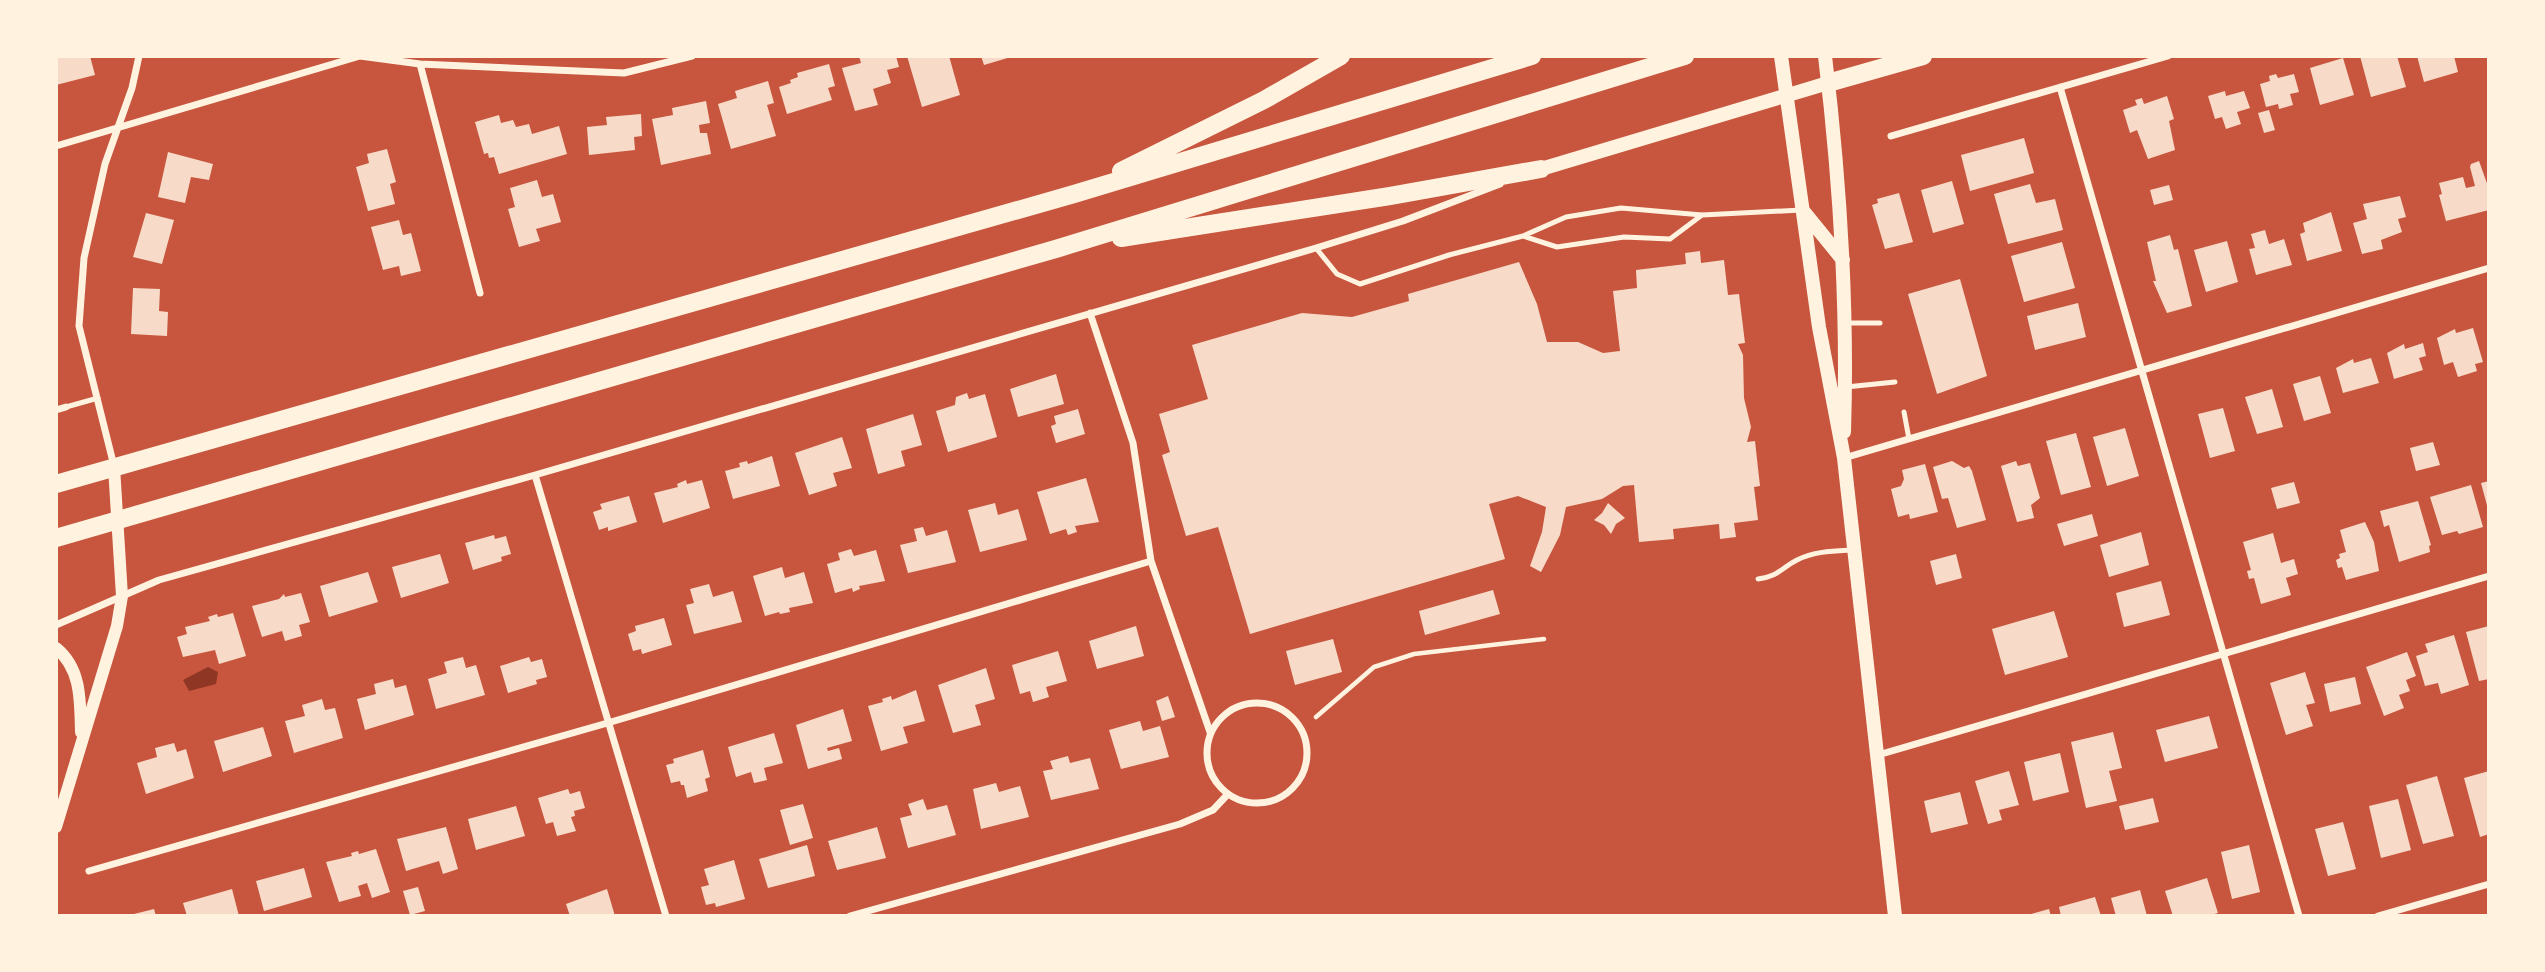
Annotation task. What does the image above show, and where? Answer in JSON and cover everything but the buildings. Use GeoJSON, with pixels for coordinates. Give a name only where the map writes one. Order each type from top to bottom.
{"type":"FeatureCollection","features":[{"type":"Feature","properties":{"kind":"highway"},"geometry":{"type":"LineString","coordinates":[[1074,194],[1264,100],[1341,56]]}},
{"type":"Feature","properties":{"kind":"highway"},"geometry":{"type":"LineString","coordinates":[[56,484],[1074,194],[1532,56]]}},
{"type":"Feature","properties":{"kind":"highway"},"geometry":{"type":"LineString","coordinates":[[56,538],[1059,248],[1685,56]]}},
{"type":"Feature","properties":{"kind":"highway"},"geometry":{"type":"LineString","coordinates":[[1828,83],[1923,56]]}},
{"type":"Feature","properties":{"kind":"highway"},"geometry":{"type":"LineString","coordinates":[[1059,248],[1390,196],[1541,169]]}},
{"type":"Feature","properties":{"kind":"main road"},"geometry":{"type":"LineString","coordinates":[[1782,56],[1819,327],[1844,458],[1895,916]]}},
{"type":"Feature","properties":{"kind":"main road"},"geometry":{"type":"LineString","coordinates":[[1825,56],[1846,323],[1844,458]]}},
{"type":"Feature","properties":{"kind":"main road"},"geometry":{"type":"LineString","coordinates":[[1541,169],[1828,83]]}},
{"type":"Feature","properties":{"kind":"main road"},"geometry":{"type":"LineString","coordinates":[[1802,210],[1843,260]]}},
{"type":"Feature","properties":{"kind":"street"},"geometry":{"type":"LineString","coordinates":[[56,827],[117,624],[122,596],[114,467],[79,326],[83,272],[105,164],[132,88],[139,56]]}},
{"type":"Feature","properties":{"kind":"street"},"geometry":{"type":"LineString","coordinates":[[56,146],[360,56],[420,64],[624,72],[692,56]]}},
{"type":"Feature","properties":{"kind":"street"},"geometry":{"type":"LineString","coordinates":[[1891,136],[2168,56]]}},
{"type":"Feature","properties":{"kind":"street"},"geometry":{"type":"LineString","coordinates":[[420,64],[480,293]]}},
{"type":"Feature","properties":{"kind":"street"},"geometry":{"type":"LineString","coordinates":[[2060,87],[2299,916]]}},
{"type":"Feature","properties":{"kind":"street"},"geometry":{"type":"LineString","coordinates":[[56,625],[159,580],[535,475],[1316,248],[1403,221],[1541,169]]}},
{"type":"Feature","properties":{"kind":"street"},"geometry":{"type":"LineString","coordinates":[[1844,458],[2489,268]]}},
{"type":"Feature","properties":{"kind":"street"},"geometry":{"type":"LineString","coordinates":[[1090,313],[1133,443],[1151,561],[1210,732],[1206,760],[1211,776],[1228,794],[1247,803],[1265,804],[1286,796],[1303,774],[1307,745],[1301,728],[1290,715],[1275,706],[1256,703],[1238,706],[1222,717],[1210,732]]}},
{"type":"Feature","properties":{"kind":"street"},"geometry":{"type":"LineString","coordinates":[[56,410],[66,407]]}},
{"type":"Feature","properties":{"kind":"street"},"geometry":{"type":"LineString","coordinates":[[535,475],[611,722],[666,916]]}},
{"type":"Feature","properties":{"kind":"street"},"geometry":{"type":"LineString","coordinates":[[89,871],[611,722],[1151,561]]}},
{"type":"Feature","properties":{"kind":"street"},"geometry":{"type":"LineString","coordinates":[[1878,755],[2489,576]]}},
{"type":"Feature","properties":{"kind":"street"},"geometry":{"type":"LineString","coordinates":[[56,648],[69,663],[79,688],[82,741]]}},
{"type":"Feature","properties":{"kind":"street"},"geometry":{"type":"LineString","coordinates":[[850,916],[1180,824],[1213,810],[1228,794]]}},
{"type":"Feature","properties":{"kind":"street"},"geometry":{"type":"LineString","coordinates":[[2378,916],[2489,884]]}},
{"type":"Feature","properties":{"kind":"lane"},"geometry":{"type":"LineString","coordinates":[[1316,248],[1337,274],[1360,284],[1449,255],[1523,236],[1566,217],[1621,208],[1702,215],[1802,210]]}},
{"type":"Feature","properties":{"kind":"lane"},"geometry":{"type":"LineString","coordinates":[[1523,236],[1557,247],[1624,237],[1670,239],[1702,215]]}},
{"type":"Feature","properties":{"kind":"lane"},"geometry":{"type":"LineString","coordinates":[[1846,323],[1881,323]]}},
{"type":"Feature","properties":{"kind":"lane"},"geometry":{"type":"LineString","coordinates":[[1846,387],[1895,383]]}},
{"type":"Feature","properties":{"kind":"lane"},"geometry":{"type":"LineString","coordinates":[[66,407],[97,398]]}},
{"type":"Feature","properties":{"kind":"lane"},"geometry":{"type":"LineString","coordinates":[[1903,412],[1909,439]]}},
{"type":"Feature","properties":{"kind":"lane"},"geometry":{"type":"LineString","coordinates":[[1758,579],[1774,577],[1796,560],[1819,552],[1854,550]]}},
{"type":"Feature","properties":{"kind":"path"},"geometry":{"type":"LineString","coordinates":[[1316,717],[1374,667],[1414,654],[1544,639]]}},
{"type":"Feature","properties":{"kind":"shaded area"},"geometry":{"type":"Polygon","coordinates":[[[208,667],[218,672],[216,684],[189,691],[183,680],[208,667]]]}}]}
